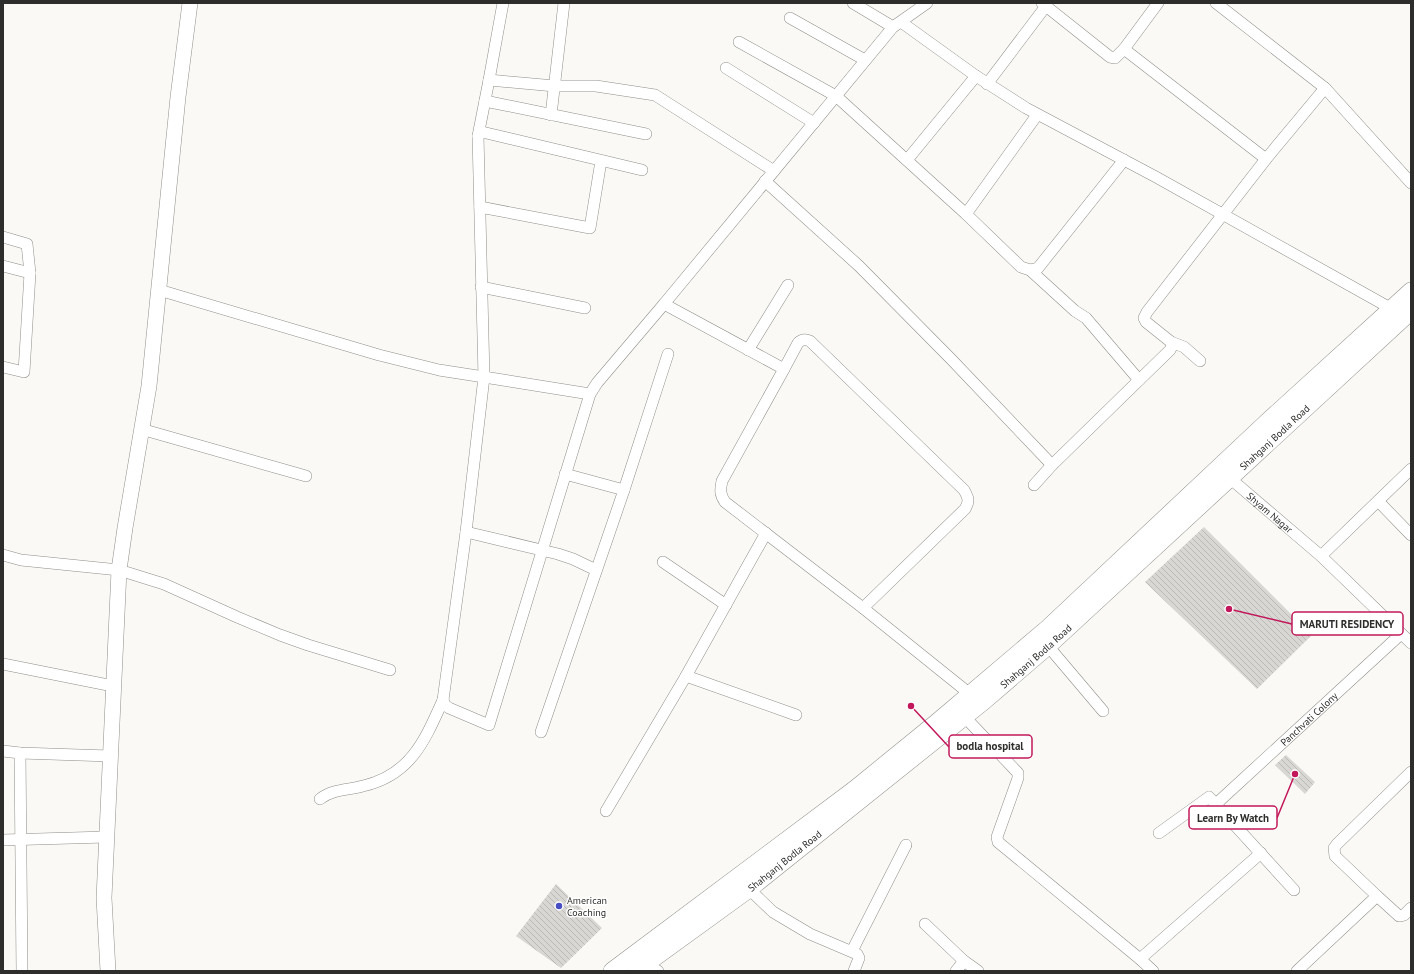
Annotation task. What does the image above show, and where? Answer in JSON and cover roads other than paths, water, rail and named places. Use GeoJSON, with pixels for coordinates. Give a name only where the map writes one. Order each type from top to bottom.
{"type":"FeatureCollection","features":[{"type":"Feature","properties":{"kind":"main road"},"geometry":{"type":"LineString","coordinates":[[108,971],[104,898],[113,686],[120,570],[124,528],[149,386],[178,97],[190,3]]}},
{"type":"Feature","properties":{"kind":"main road"},"geometry":{"type":"LineString","coordinates":[[612,971],[960,712],[1066,620],[1224,473],[1266,423],[1411,291]]}},
{"type":"Feature","properties":{"kind":"main road","name":"Shahganj Bodla Road"},"geometry":{"type":"LineString","coordinates":[[1224,473],[1411,311]]}},
{"type":"Feature","properties":{"kind":"main road","name":"Shahganj Bodla Road"},"geometry":{"type":"LineString","coordinates":[[974,700],[1048,646],[1066,620]]}},
{"type":"Feature","properties":{"kind":"main road","name":"Shahganj Bodla Road"},"geometry":{"type":"LineString","coordinates":[[647,968],[749,889],[960,712]]}},
{"type":"Feature","properties":{"kind":"street"},"geometry":{"type":"LineString","coordinates":[[320,799],[328,793],[378,782],[400,770],[414,756],[422,745],[443,700],[466,532],[484,377],[478,136],[503,3]]}},
{"type":"Feature","properties":{"kind":"street"},"geometry":{"type":"LineString","coordinates":[[551,115],[564,3]]}},
{"type":"Feature","properties":{"kind":"street"},"geometry":{"type":"LineString","coordinates":[[852,3],[897,24],[987,84],[1037,114],[1223,214],[1392,309]]}},
{"type":"Feature","properties":{"kind":"street"},"geometry":{"type":"LineString","coordinates":[[443,700],[445,705],[450,708],[488,725],[590,394],[597,383],[865,60],[897,24],[927,3]]}},
{"type":"Feature","properties":{"kind":"street"},"geometry":{"type":"LineString","coordinates":[[987,84],[1044,5],[1113,59],[1117,57],[1124,49],[1158,3]]}},
{"type":"Feature","properties":{"kind":"street"},"geometry":{"type":"LineString","coordinates":[[1216,3],[1325,88],[1411,183]]}},
{"type":"Feature","properties":{"kind":"street"},"geometry":{"type":"LineString","coordinates":[[790,18],[865,60]]}},
{"type":"Feature","properties":{"kind":"street"},"geometry":{"type":"LineString","coordinates":[[739,42],[836,96],[966,214],[1021,267],[1030,270],[1090,323],[1140,380]]}},
{"type":"Feature","properties":{"kind":"street"},"geometry":{"type":"LineString","coordinates":[[1124,49],[1266,159]]}},
{"type":"Feature","properties":{"kind":"street"},"geometry":{"type":"LineString","coordinates":[[726,68],[814,123]]}},
{"type":"Feature","properties":{"kind":"street"},"geometry":{"type":"LineString","coordinates":[[907,160],[976,76]]}},
{"type":"Feature","properties":{"kind":"street"},"geometry":{"type":"LineString","coordinates":[[489,80],[555,86],[596,86],[655,95],[774,171]]}},
{"type":"Feature","properties":{"kind":"street"},"geometry":{"type":"LineString","coordinates":[[1200,361],[1184,347],[1171,342],[1146,322],[1145,316],[1266,159],[1325,88]]}},
{"type":"Feature","properties":{"kind":"street"},"geometry":{"type":"LineString","coordinates":[[485,101],[646,134]]}},
{"type":"Feature","properties":{"kind":"street"},"geometry":{"type":"LineString","coordinates":[[966,214],[1037,114]]}},
{"type":"Feature","properties":{"kind":"street"},"geometry":{"type":"LineString","coordinates":[[478,136],[482,132],[642,170]]}},
{"type":"Feature","properties":{"kind":"street"},"geometry":{"type":"LineString","coordinates":[[1030,270],[1038,268],[1124,160]]}},
{"type":"Feature","properties":{"kind":"street"},"geometry":{"type":"LineString","coordinates":[[480,207],[590,228],[601,161]]}},
{"type":"Feature","properties":{"kind":"street"},"geometry":{"type":"LineString","coordinates":[[765,181],[859,266],[951,359],[1052,465]]}},
{"type":"Feature","properties":{"kind":"street"},"geometry":{"type":"LineString","coordinates":[[3,237],[27,244],[30,273],[24,372],[3,367]]}},
{"type":"Feature","properties":{"kind":"street"},"geometry":{"type":"LineString","coordinates":[[3,266],[30,273]]}},
{"type":"Feature","properties":{"kind":"street"},"geometry":{"type":"LineString","coordinates":[[748,350],[788,285]]}},
{"type":"Feature","properties":{"kind":"street"},"geometry":{"type":"LineString","coordinates":[[481,287],[585,308]]}},
{"type":"Feature","properties":{"kind":"street"},"geometry":{"type":"LineString","coordinates":[[159,290],[379,355],[439,370],[590,394]]}},
{"type":"Feature","properties":{"kind":"street"},"geometry":{"type":"LineString","coordinates":[[664,304],[784,369]]}},
{"type":"Feature","properties":{"kind":"street"},"geometry":{"type":"LineString","coordinates":[[863,608],[965,509],[968,504],[968,498],[964,490],[810,341],[800,340],[722,482],[720,490],[721,497],[725,502],[863,608],[974,700]]}},
{"type":"Feature","properties":{"kind":"street"},"geometry":{"type":"LineString","coordinates":[[1034,485],[1052,465],[1170,350],[1172,346],[1171,342]]}},
{"type":"Feature","properties":{"kind":"street"},"geometry":{"type":"LineString","coordinates":[[541,732],[624,490],[668,354]]}},
{"type":"Feature","properties":{"kind":"street"},"geometry":{"type":"LineString","coordinates":[[141,429],[306,476]]}},
{"type":"Feature","properties":{"kind":"street"},"geometry":{"type":"LineString","coordinates":[[1321,556],[1411,469]]}},
{"type":"Feature","properties":{"kind":"street","name":"Shyam Nagar"},"geometry":{"type":"LineString","coordinates":[[1224,473],[1321,556],[1411,643]]}},
{"type":"Feature","properties":{"kind":"street"},"geometry":{"type":"LineString","coordinates":[[565,474],[624,490]]}},
{"type":"Feature","properties":{"kind":"street"},"geometry":{"type":"LineString","coordinates":[[1378,501],[1411,535]]}},
{"type":"Feature","properties":{"kind":"street"},"geometry":{"type":"LineString","coordinates":[[466,532],[573,559],[596,570]]}},
{"type":"Feature","properties":{"kind":"street"},"geometry":{"type":"LineString","coordinates":[[606,811],[686,676],[766,534]]}},
{"type":"Feature","properties":{"kind":"street"},"geometry":{"type":"LineString","coordinates":[[3,555],[21,560],[120,570],[164,584],[280,635],[390,670]]}},
{"type":"Feature","properties":{"kind":"street"},"geometry":{"type":"LineString","coordinates":[[663,562],[726,605]]}},
{"type":"Feature","properties":{"kind":"street","name":"Panchvati Colony"},"geometry":{"type":"LineString","coordinates":[[1216,804],[1401,634]]}},
{"type":"Feature","properties":{"kind":"street"},"geometry":{"type":"LineString","coordinates":[[1048,646],[1103,711]]}},
{"type":"Feature","properties":{"kind":"street"},"geometry":{"type":"LineString","coordinates":[[3,664],[113,686]]}},
{"type":"Feature","properties":{"kind":"street"},"geometry":{"type":"LineString","coordinates":[[686,676],[796,715]]}},
{"type":"Feature","properties":{"kind":"street"},"geometry":{"type":"LineString","coordinates":[[960,712],[1019,776],[997,837],[998,842],[1153,971]]}},
{"type":"Feature","properties":{"kind":"street"},"geometry":{"type":"LineString","coordinates":[[3,751],[20,753],[110,756]]}},
{"type":"Feature","properties":{"kind":"street"},"geometry":{"type":"LineString","coordinates":[[20,753],[22,971]]}},
{"type":"Feature","properties":{"kind":"street"},"geometry":{"type":"LineString","coordinates":[[1411,772],[1334,848],[1335,856],[1399,916],[1404,915],[1411,908]]}},
{"type":"Feature","properties":{"kind":"street"},"geometry":{"type":"LineString","coordinates":[[1159,833],[1209,797],[1262,853],[1294,890]]}},
{"type":"Feature","properties":{"kind":"street"},"geometry":{"type":"LineString","coordinates":[[3,840],[106,837]]}},
{"type":"Feature","properties":{"kind":"street"},"geometry":{"type":"LineString","coordinates":[[852,951],[906,845]]}},
{"type":"Feature","properties":{"kind":"street"},"geometry":{"type":"LineString","coordinates":[[1140,959],[1262,853]]}},
{"type":"Feature","properties":{"kind":"street"},"geometry":{"type":"LineString","coordinates":[[749,889],[773,912],[810,934],[859,955],[854,971]]}},
{"type":"Feature","properties":{"kind":"street"},"geometry":{"type":"LineString","coordinates":[[1297,971],[1378,896]]}},
{"type":"Feature","properties":{"kind":"street"},"geometry":{"type":"LineString","coordinates":[[925,924],[964,961],[978,971]]}},
{"type":"Feature","properties":{"kind":"street"},"geometry":{"type":"LineString","coordinates":[[956,971],[964,961]]}},
{"type":"Feature","properties":{"kind":"place","name":"MARUTI RESIDENCY"},"geometry":{"type":"Point","coordinates":[1229,609]}},
{"type":"Feature","properties":{"kind":"place","name":"bodla hospital"},"geometry":{"type":"Point","coordinates":[911,706]}},
{"type":"Feature","properties":{"kind":"place","name":"Learn By Watch"},"geometry":{"type":"Point","coordinates":[1295,774]}},
{"type":"Feature","properties":{"kind":"place","name":"American Coaching"},"geometry":{"type":"Point","coordinates":[559,906]}}]}
